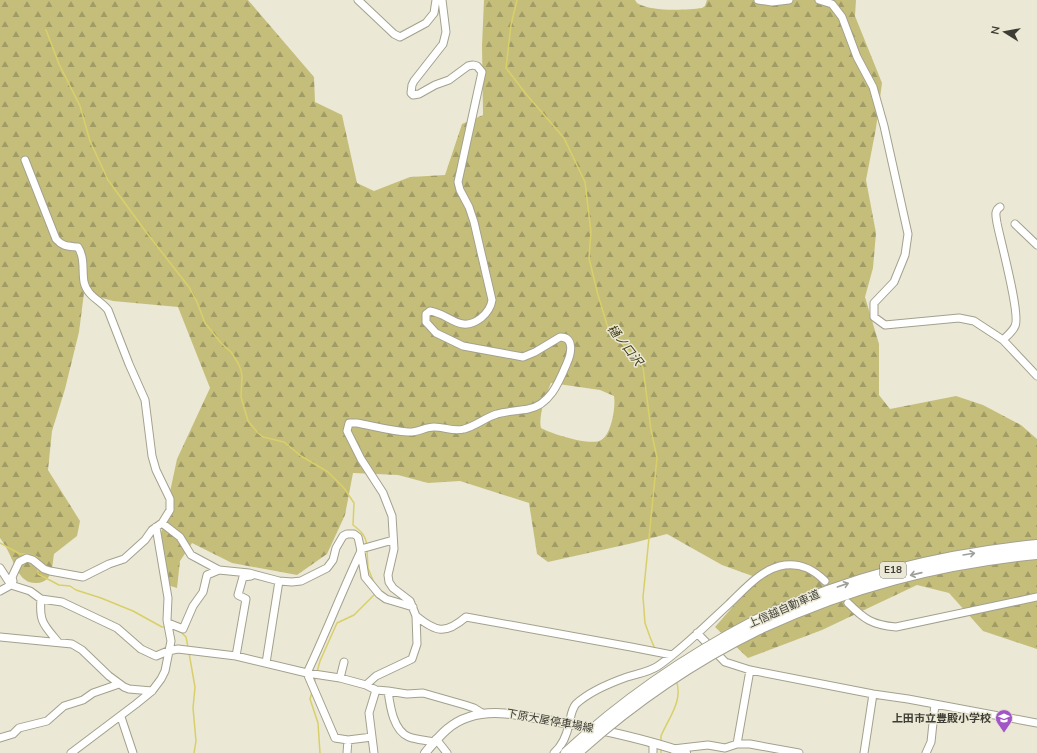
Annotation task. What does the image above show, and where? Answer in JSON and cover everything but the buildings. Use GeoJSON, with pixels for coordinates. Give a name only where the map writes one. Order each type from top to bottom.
{"type":"FeatureCollection","features":[{"type":"Feature","properties":{"kind":"highway","name":"上信越自動車道"},"geometry":{"type":"LineString","coordinates":[[577,753],[616,719],[664,684],[780,610],[831,589],[886,572],[941,559],[1037,545]]}},
{"type":"Feature","properties":{"kind":"highway","name":"上信越自動車道"},"geometry":{"type":"LineString","coordinates":[[566,753],[613,712],[659,678],[708,646],[757,625],[834,597],[916,573],[971,563],[1037,554]]}},
{"type":"Feature","properties":{"kind":"main road","name":"下原大屋停車場線"},"geometry":{"type":"LineString","coordinates":[[425,753],[435,740],[458,721],[482,713],[502,712],[624,735],[686,753]]}},
{"type":"Feature","properties":{"kind":"street"},"geometry":{"type":"LineString","coordinates":[[358,0],[394,34],[400,37],[426,23],[434,13],[436,0]]}},
{"type":"Feature","properties":{"kind":"street"},"geometry":{"type":"LineString","coordinates":[[366,685],[376,676],[412,659],[417,644],[416,616],[410,601],[393,588],[389,582],[388,575],[394,549],[392,516],[383,493],[361,459],[347,431],[349,423],[357,423],[409,433],[433,427],[456,430],[474,426],[498,413],[529,409],[543,402],[552,394],[559,382],[569,358],[571,347],[568,340],[563,337],[557,338],[535,352],[522,357],[463,346],[436,333],[426,322],[426,314],[430,311],[459,324],[472,324],[485,315],[492,300],[474,222],[458,182],[482,72],[477,66],[472,65],[449,80],[435,85],[419,94],[413,95],[411,93],[414,81],[443,44],[446,32],[442,0]]}},
{"type":"Feature","properties":{"kind":"street"},"geometry":{"type":"LineString","coordinates":[[758,0],[772,2],[789,0]]}},
{"type":"Feature","properties":{"kind":"street"},"geometry":{"type":"LineString","coordinates":[[819,0],[832,4],[842,17],[857,57],[873,87],[884,126],[908,234],[905,255],[894,282],[874,303],[874,317],[885,325],[959,318],[974,320],[1003,340],[1037,376]]}},
{"type":"Feature","properties":{"kind":"street"},"geometry":{"type":"LineString","coordinates":[[0,591],[10,580],[19,562],[27,558],[38,563],[50,572],[83,577],[105,566],[124,559],[145,540],[170,510],[170,498],[156,470],[152,456],[145,400],[126,358],[108,310],[93,297],[84,282],[80,249],[78,247],[60,244],[56,239],[25,160]]}},
{"type":"Feature","properties":{"kind":"street"},"geometry":{"type":"LineString","coordinates":[[1000,206],[995,212],[996,223],[1012,289],[1017,320],[1016,326],[1003,340]]}},
{"type":"Feature","properties":{"kind":"street"},"geometry":{"type":"LineString","coordinates":[[1015,224],[1037,245]]}},
{"type":"Feature","properties":{"kind":"street"},"geometry":{"type":"LineString","coordinates":[[159,525],[180,537],[191,555],[219,570],[249,573],[279,581],[301,581],[327,568],[333,560],[340,540],[347,534],[354,534],[358,537],[365,577],[386,600],[413,607]]}},
{"type":"Feature","properties":{"kind":"street"},"geometry":{"type":"LineString","coordinates":[[71,753],[120,717],[152,690],[161,679],[165,671],[171,641],[168,623],[168,598],[159,525]]}},
{"type":"Feature","properties":{"kind":"street"},"geometry":{"type":"LineString","coordinates":[[361,549],[393,540]]}},
{"type":"Feature","properties":{"kind":"street"},"geometry":{"type":"LineString","coordinates":[[361,549],[333,612],[320,647],[307,673],[335,738],[348,740],[372,737]]}},
{"type":"Feature","properties":{"kind":"street"},"geometry":{"type":"LineString","coordinates":[[554,753],[563,741],[569,724],[571,712],[575,705],[582,699],[603,687],[656,667],[672,656],[766,572],[776,567],[786,565],[802,566],[817,573],[826,581]]}},
{"type":"Feature","properties":{"kind":"street"},"geometry":{"type":"LineString","coordinates":[[0,568],[10,580],[41,599],[62,602],[117,628],[141,649],[156,656],[178,649],[236,656],[307,673],[340,678],[366,685],[376,690],[388,690],[407,694],[423,693],[465,704],[482,713]]}},
{"type":"Feature","properties":{"kind":"street"},"geometry":{"type":"LineString","coordinates":[[168,623],[183,629],[193,606],[203,592],[208,575],[219,570]]}},
{"type":"Feature","properties":{"kind":"street"},"geometry":{"type":"LineString","coordinates":[[236,656],[246,599],[238,595],[238,591],[243,577],[257,575]]}},
{"type":"Feature","properties":{"kind":"street"},"geometry":{"type":"LineString","coordinates":[[266,663],[279,581]]}},
{"type":"Feature","properties":{"kind":"street"},"geometry":{"type":"LineString","coordinates":[[848,603],[870,621],[882,626],[896,627],[1037,597]]}},
{"type":"Feature","properties":{"kind":"street"},"geometry":{"type":"LineString","coordinates":[[41,599],[40,615],[42,622],[58,642]]}},
{"type":"Feature","properties":{"kind":"street"},"geometry":{"type":"LineString","coordinates":[[416,616],[432,628],[440,630],[458,624],[466,617],[631,647],[672,656]]}},
{"type":"Feature","properties":{"kind":"street"},"geometry":{"type":"LineString","coordinates":[[697,633],[725,662],[750,670],[873,694],[1037,723]]}},
{"type":"Feature","properties":{"kind":"street"},"geometry":{"type":"LineString","coordinates":[[0,637],[58,642],[78,646],[119,684],[129,689],[152,690]]}},
{"type":"Feature","properties":{"kind":"street"},"geometry":{"type":"LineString","coordinates":[[340,678],[344,662]]}},
{"type":"Feature","properties":{"kind":"street"},"geometry":{"type":"LineString","coordinates":[[737,744],[750,670]]}},
{"type":"Feature","properties":{"kind":"street"},"geometry":{"type":"LineString","coordinates":[[0,738],[14,734],[19,728],[47,721],[64,706],[83,700],[93,694],[119,684]]}},
{"type":"Feature","properties":{"kind":"street"},"geometry":{"type":"LineString","coordinates":[[374,753],[369,713],[376,690]]}},
{"type":"Feature","properties":{"kind":"street"},"geometry":{"type":"LineString","coordinates":[[388,690],[394,720],[402,732],[408,737],[435,740],[448,753]]}},
{"type":"Feature","properties":{"kind":"street"},"geometry":{"type":"LineString","coordinates":[[864,753],[873,694]]}},
{"type":"Feature","properties":{"kind":"street"},"geometry":{"type":"LineString","coordinates":[[926,753],[931,742],[935,704]]}},
{"type":"Feature","properties":{"kind":"street"},"geometry":{"type":"LineString","coordinates":[[120,717],[133,753]]}},
{"type":"Feature","properties":{"kind":"street"},"geometry":{"type":"LineString","coordinates":[[348,740],[348,753]]}},
{"type":"Feature","properties":{"kind":"street"},"geometry":{"type":"LineString","coordinates":[[673,749],[708,745],[725,748],[737,744],[750,744],[799,753]]}},
{"type":"Feature","properties":{"kind":"street"},"geometry":{"type":"LineString","coordinates":[[653,753],[658,745]]}},
{"type":"Feature","properties":{"kind":"green space"},"geometry":{"type":"Polygon","coordinates":[[[0,0],[248,0],[314,77],[315,102],[342,115],[357,183],[374,191],[410,177],[445,175],[462,124],[483,115],[482,45],[484,0],[635,0],[643,6],[651,8],[678,10],[702,8],[705,6],[707,0],[856,0],[855,16],[882,83],[876,128],[866,180],[876,233],[873,268],[865,297],[879,344],[879,395],[890,409],[956,396],[983,405],[1021,425],[1037,439],[1037,649],[983,631],[949,593],[917,585],[822,630],[748,658],[715,627],[758,578],[722,565],[667,534],[548,562],[537,554],[529,503],[460,481],[428,483],[398,475],[353,473],[345,515],[327,554],[297,575],[232,563],[192,543],[180,561],[177,588],[161,583],[158,548],[177,459],[210,388],[178,307],[113,301],[84,293],[79,332],[65,389],[52,431],[48,470],[80,521],[77,536],[54,554],[49,577],[42,582],[37,583],[26,580],[22,577],[0,538],[0,0]],[[551,383],[542,412],[540,423],[541,428],[561,436],[586,442],[594,442],[603,439],[612,422],[614,396],[600,390],[551,383]]]}},
{"type":"Feature","properties":{"kind":"waterway","name":"樋ノ口沢"},"geometry":{"type":"LineString","coordinates":[[517,0],[511,25],[506,68],[564,138],[585,182],[591,232],[589,258],[608,328],[643,367],[651,430],[657,458],[643,597],[645,623],[655,649]]}},
{"type":"Feature","properties":{"kind":"waterway"},"geometry":{"type":"LineString","coordinates":[[46,30],[59,64],[80,106],[90,141],[108,180],[189,287],[197,302],[205,323],[221,343],[231,352],[238,363],[242,376],[241,397],[248,421],[263,437],[284,442],[301,456],[328,472],[344,488],[354,503],[353,525],[363,534],[366,539],[367,546]]}},
{"type":"Feature","properties":{"kind":"waterway"},"geometry":{"type":"LineString","coordinates":[[0,543],[20,554],[28,554],[37,557],[37,560]]}},
{"type":"Feature","properties":{"kind":"waterway"},"geometry":{"type":"LineString","coordinates":[[367,550],[368,568],[374,583]]}},
{"type":"Feature","properties":{"kind":"waterway"},"geometry":{"type":"LineString","coordinates":[[38,568],[38,574],[59,585],[70,586],[76,590],[101,598],[133,611],[162,627],[166,627]]}},
{"type":"Feature","properties":{"kind":"waterway"},"geometry":{"type":"LineString","coordinates":[[317,672],[320,661],[337,623],[354,615],[375,594]]}},
{"type":"Feature","properties":{"kind":"waterway"},"geometry":{"type":"LineString","coordinates":[[180,631],[186,637],[188,647]]}},
{"type":"Feature","properties":{"kind":"waterway"},"geometry":{"type":"LineString","coordinates":[[189,653],[195,687],[193,708],[196,741],[194,753]]}},
{"type":"Feature","properties":{"kind":"waterway"},"geometry":{"type":"LineString","coordinates":[[314,684],[316,676]]}},
{"type":"Feature","properties":{"kind":"waterway","name":"樋ノ口沢"},"geometry":{"type":"LineString","coordinates":[[661,742],[661,736],[677,702],[678,687],[676,680]]}},
{"type":"Feature","properties":{"kind":"waterway"},"geometry":{"type":"LineString","coordinates":[[312,692],[310,699],[318,723],[320,753]]}},
{"type":"Feature","properties":{"kind":"waterway","name":"樋ノ口沢"},"geometry":{"type":"LineString","coordinates":[[661,748],[661,753]]}},
{"type":"Feature","properties":{"kind":"place","name":"上田市立豊殿小学校"},"geometry":{"type":"Point","coordinates":[1004,733]}}]}
